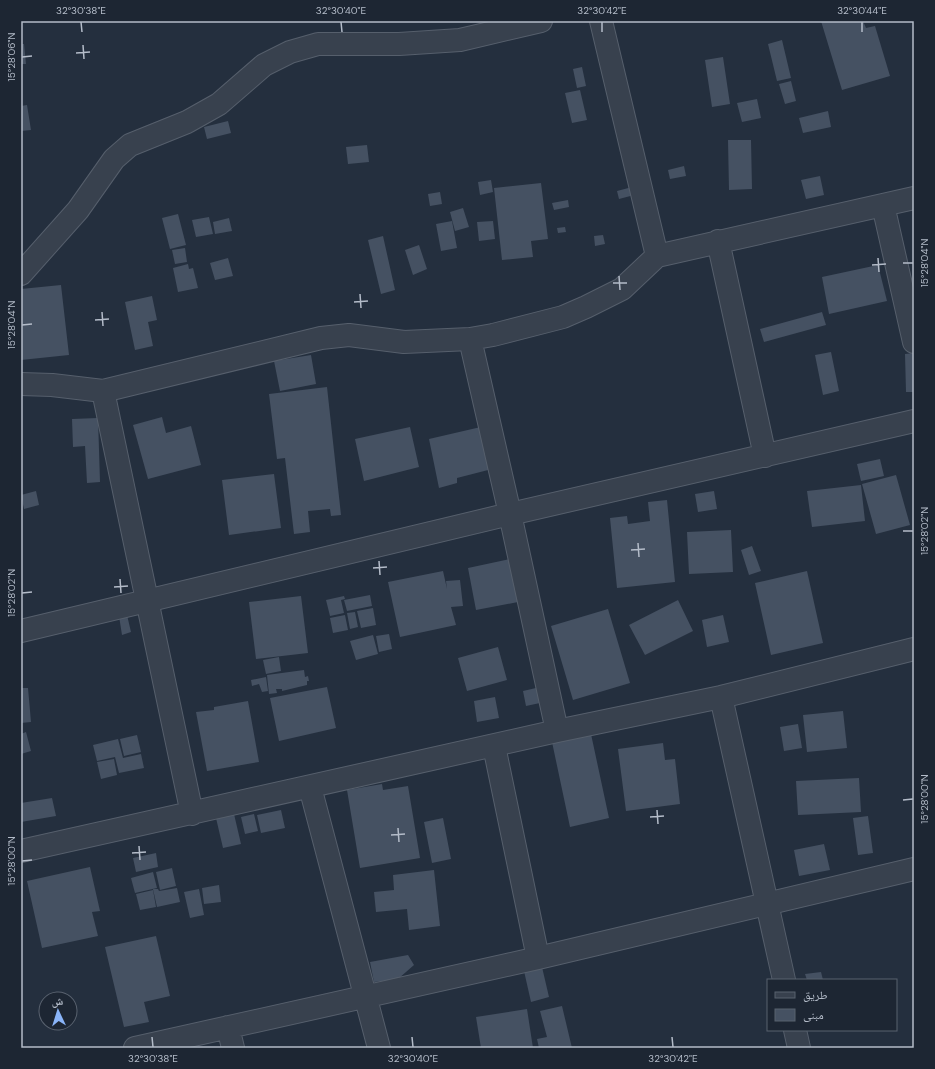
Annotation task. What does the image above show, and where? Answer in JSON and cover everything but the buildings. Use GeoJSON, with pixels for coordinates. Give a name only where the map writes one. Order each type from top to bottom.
{"type":"FeatureCollection","features":[{"type":"Feature","properties":{"kind":"street"},"geometry":{"type":"LineString","coordinates":[[21,274],[78,210],[114,159],[130,145],[187,122],[219,104],[264,66],[290,52],[318,44],[399,44],[460,40],[542,21]]}},
{"type":"Feature","properties":{"kind":"street"},"geometry":{"type":"LineString","coordinates":[[600,21],[657,256]]}},
{"type":"Feature","properties":{"kind":"street"},"geometry":{"type":"LineString","coordinates":[[21,384],[52,385],[103,390],[321,338],[349,335],[404,342],[470,339],[493,335],[563,317],[586,307],[622,289],[657,256],[718,241],[914,198]]}},
{"type":"Feature","properties":{"kind":"street"},"geometry":{"type":"LineString","coordinates":[[883,205],[914,342]]}},
{"type":"Feature","properties":{"kind":"street"},"geometry":{"type":"LineString","coordinates":[[718,241],[765,456]]}},
{"type":"Feature","properties":{"kind":"street"},"geometry":{"type":"LineString","coordinates":[[470,339],[557,731]]}},
{"type":"Feature","properties":{"kind":"street"},"geometry":{"type":"LineString","coordinates":[[103,390],[192,814]]}},
{"type":"Feature","properties":{"kind":"street"},"geometry":{"type":"LineString","coordinates":[[21,631],[510,514],[765,456],[914,420]]}},
{"type":"Feature","properties":{"kind":"street"},"geometry":{"type":"LineString","coordinates":[[21,851],[192,814],[557,731],[721,697],[914,649]]}},
{"type":"Feature","properties":{"kind":"street"},"geometry":{"type":"LineString","coordinates":[[721,697],[784,979]]}},
{"type":"Feature","properties":{"kind":"street"},"geometry":{"type":"LineString","coordinates":[[494,746],[538,958]]}},
{"type":"Feature","properties":{"kind":"street"},"geometry":{"type":"LineString","coordinates":[[310,787],[379,1048]]}},
{"type":"Feature","properties":{"kind":"street"},"geometry":{"type":"LineString","coordinates":[[135,1048],[538,958],[914,869]]}},
{"type":"Feature","properties":{"kind":"street"},"geometry":{"type":"LineString","coordinates":[[228,1027],[233,1048]]}},
{"type":"Feature","properties":{"kind":"street"},"geometry":{"type":"LineString","coordinates":[[795,1031],[799,1048]]}}]}
